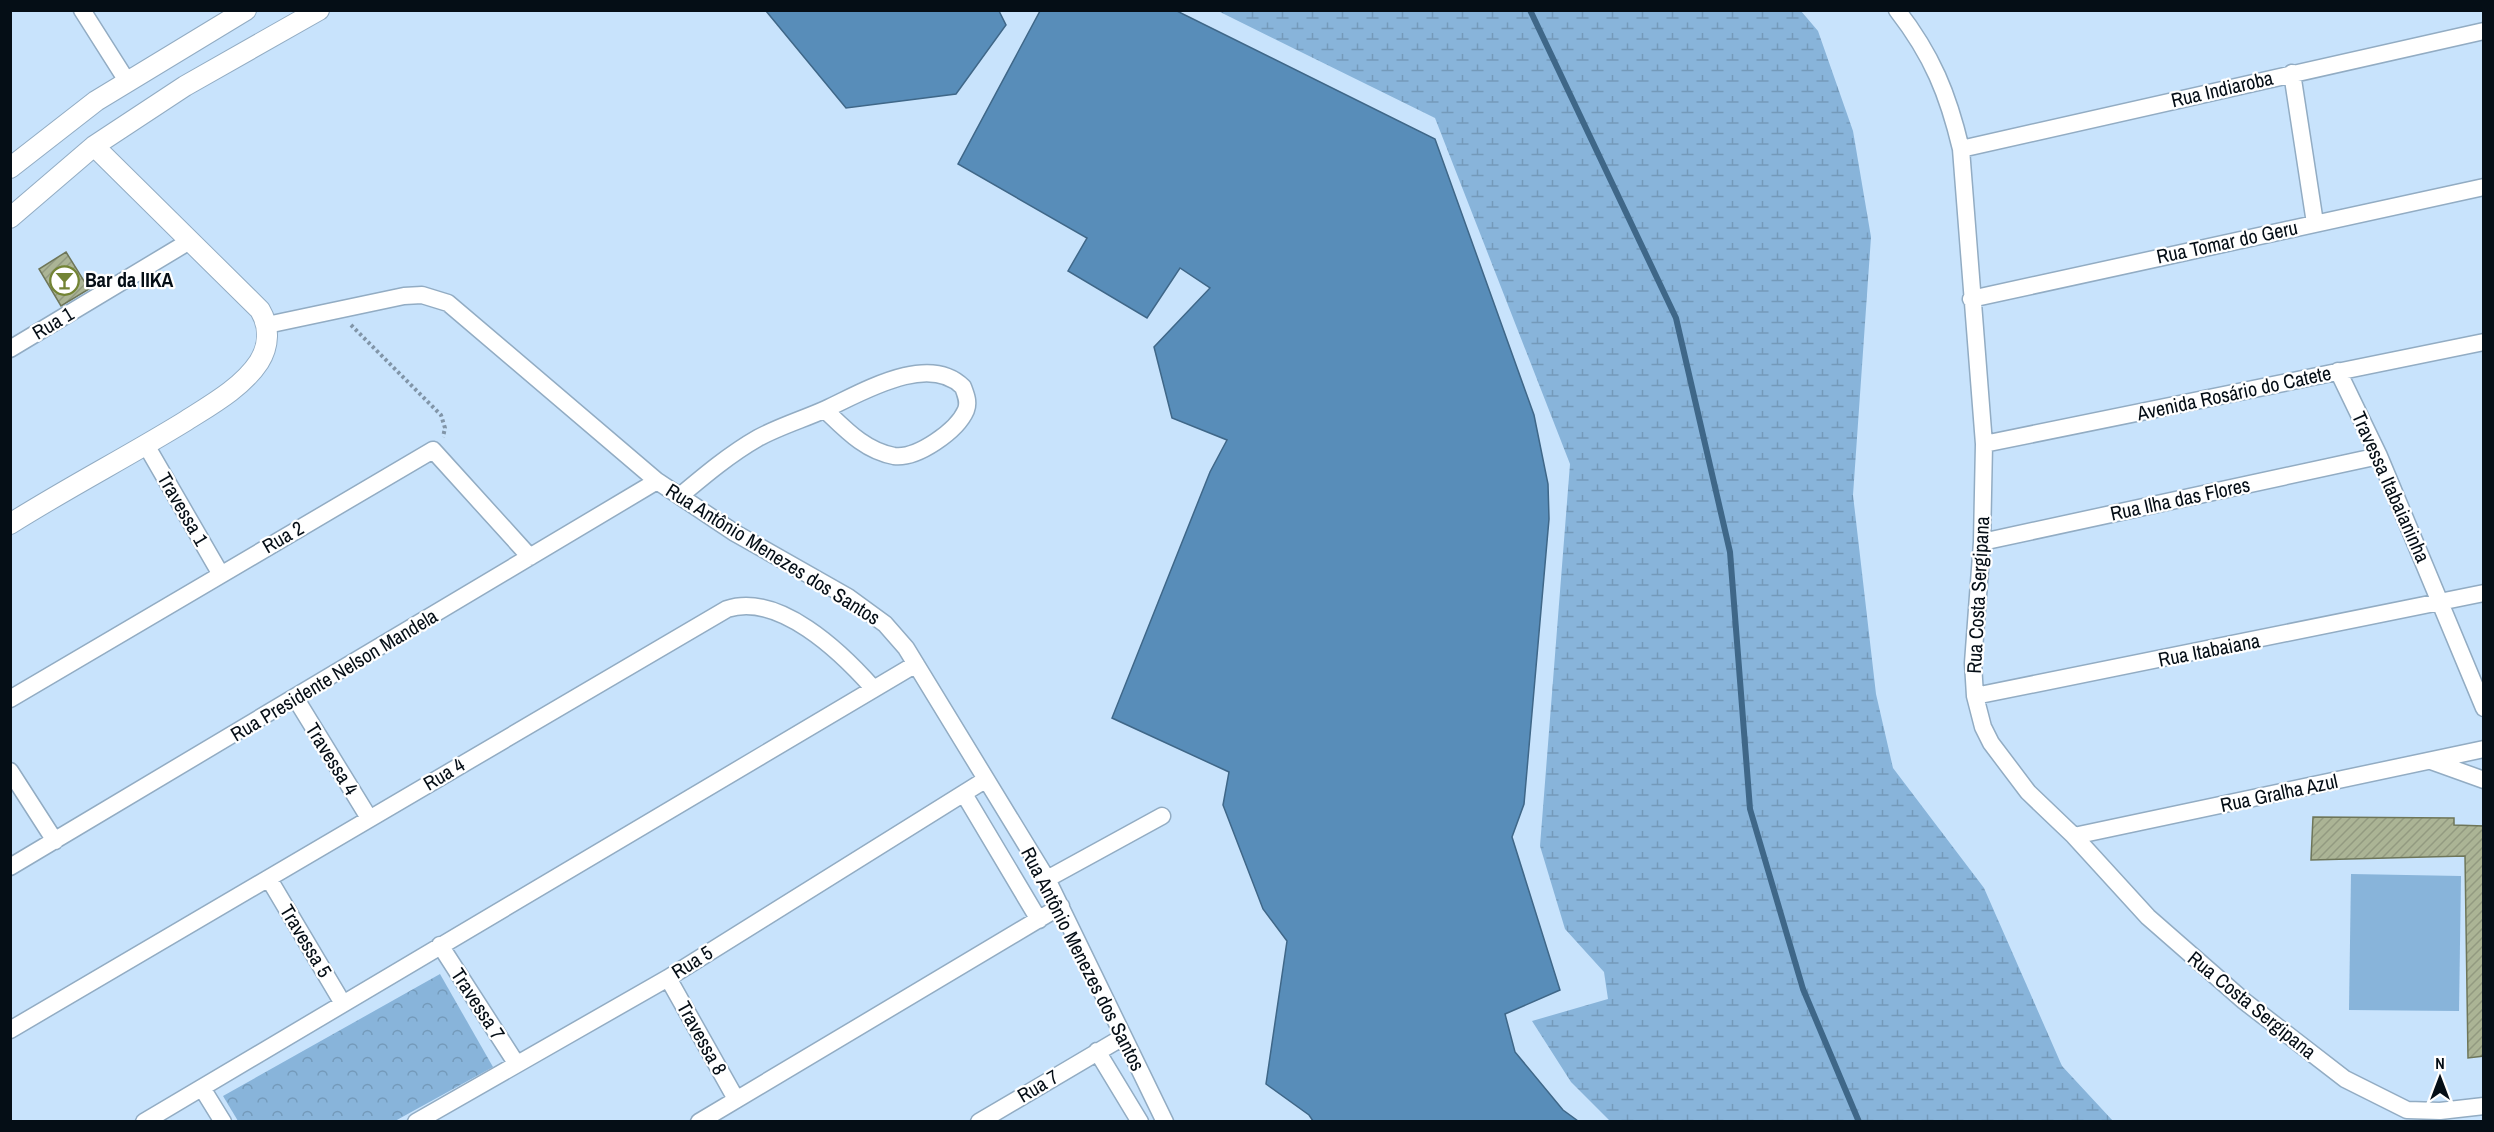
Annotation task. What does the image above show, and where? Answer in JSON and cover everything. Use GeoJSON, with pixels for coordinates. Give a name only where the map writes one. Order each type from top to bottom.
{"type":"FeatureCollection","features":[{"type":"Feature","properties":{"kind":"street"},"geometry":{"type":"LineString","coordinates":[[82,10],[127,81]]}},
{"type":"Feature","properties":{"kind":"street"},"geometry":{"type":"LineString","coordinates":[[10,218],[93,146],[185,86],[319,10]]}},
{"type":"Feature","properties":{"kind":"street","name":"Rua Costa Sergipana"},"geometry":{"type":"LineString","coordinates":[[1897,10],[1920,40],[1936,70],[1951,108],[1961,149],[1984,444],[1982,542],[1974,629],[1975,696],[1983,728],[2004,763],[2028,792],[2074,836],[2148,917],[2244,1001],[2345,1079],[2407,1110],[2440,1111],[2484,1106]]}},
{"type":"Feature","properties":{"kind":"street"},"geometry":{"type":"LineString","coordinates":[[10,168],[96,101],[234,13]]}},
{"type":"Feature","properties":{"kind":"street","name":"Rua Indiaroba"},"geometry":{"type":"LineString","coordinates":[[1961,149],[2484,31]]}},
{"type":"Feature","properties":{"kind":"street"},"geometry":{"type":"LineString","coordinates":[[2292,73],[2315,223]]}},
{"type":"Feature","properties":{"kind":"street"},"geometry":{"type":"LineString","coordinates":[[10,524],[206,408],[244,379],[263,354],[267,325],[260,310],[188,242],[93,146]]}},
{"type":"Feature","properties":{"kind":"street","name":"Rua Tomar do Geru"},"geometry":{"type":"LineString","coordinates":[[1971,299],[2484,187]]}},
{"type":"Feature","properties":{"kind":"street","name":"Rua 1"},"geometry":{"type":"LineString","coordinates":[[10,349],[188,242]]}},
{"type":"Feature","properties":{"kind":"street","name":"Rua Antônio Menezes dos Santos"},"geometry":{"type":"LineString","coordinates":[[267,325],[404,296],[422,295],[448,303],[657,481],[735,533],[870,613],[895,634],[916,664],[1047,879],[1165,1122]]}},
{"type":"Feature","properties":{"kind":"street","name":"Avenida Rosário do Catete"},"geometry":{"type":"LineString","coordinates":[[1984,444],[2484,342]]}},
{"type":"Feature","properties":{"kind":"street","name":"Travessa Itabaianinha"},"geometry":{"type":"LineString","coordinates":[[2338,371],[2379,456],[2484,708]]}},
{"type":"Feature","properties":{"kind":"street"},"geometry":{"type":"LineString","coordinates":[[680,496],[726,459],[759,438],[825,410],[882,382],[931,374],[957,381],[963,387],[967,400],[963,414],[931,445],[915,453],[900,456],[866,446],[825,410]]}},
{"type":"Feature","properties":{"kind":"street","name":"Travessa 1"},"geometry":{"type":"LineString","coordinates":[[146,445],[220,573]]}},
{"type":"Feature","properties":{"kind":"street"},"geometry":{"type":"LineString","coordinates":[[433,450],[530,557]]}},
{"type":"Feature","properties":{"kind":"street","name":"Rua 2"},"geometry":{"type":"LineString","coordinates":[[10,699],[220,573],[433,450]]}},
{"type":"Feature","properties":{"kind":"street","name":"Rua Ilha das Flores"},"geometry":{"type":"LineString","coordinates":[[1982,542],[2379,456]]}},
{"type":"Feature","properties":{"kind":"street","name":"Rua Presidente Nelson Mandela"},"geometry":{"type":"LineString","coordinates":[[10,867],[296,699],[657,481]]}},
{"type":"Feature","properties":{"kind":"street","name":"Rua Itabaiana"},"geometry":{"type":"LineString","coordinates":[[1975,696],[2484,593]]}},
{"type":"Feature","properties":{"kind":"street","name":"Rua 4"},"geometry":{"type":"LineString","coordinates":[[10,1030],[700,623],[737,606],[771,608],[845,657],[873,688]]}},
{"type":"Feature","properties":{"kind":"street"},"geometry":{"type":"LineString","coordinates":[[144,1122],[342,1002],[916,664]]}},
{"type":"Feature","properties":{"kind":"street","name":"Travessa 4"},"geometry":{"type":"LineString","coordinates":[[296,699],[369,818]]}},
{"type":"Feature","properties":{"kind":"street","name":"Rua Gralha Azul"},"geometry":{"type":"LineString","coordinates":[[2074,836],[2484,749]]}},
{"type":"Feature","properties":{"kind":"street"},"geometry":{"type":"LineString","coordinates":[[2431,761],[2484,780]]}},
{"type":"Feature","properties":{"kind":"street"},"geometry":{"type":"LineString","coordinates":[[10,771],[54,841]]}},
{"type":"Feature","properties":{"kind":"street","name":"Rua 5"},"geometry":{"type":"LineString","coordinates":[[416,1122],[668,978],[985,780]]}},
{"type":"Feature","properties":{"kind":"street"},"geometry":{"type":"LineString","coordinates":[[964,794],[1039,920]]}},
{"type":"Feature","properties":{"kind":"street"},"geometry":{"type":"LineString","coordinates":[[1047,879],[1162,816]]}},
{"type":"Feature","properties":{"kind":"street","name":"Travessa 5"},"geometry":{"type":"LineString","coordinates":[[269,879],[342,1002]]}},
{"type":"Feature","properties":{"kind":"street"},"geometry":{"type":"LineString","coordinates":[[699,1122],[1061,906]]}},
{"type":"Feature","properties":{"kind":"street","name":"Travessa 7"},"geometry":{"type":"LineString","coordinates":[[440,945],[516,1063]]}},
{"type":"Feature","properties":{"kind":"street","name":"Travessa 8"},"geometry":{"type":"LineString","coordinates":[[668,978],[736,1099]]}},
{"type":"Feature","properties":{"kind":"street","name":"Rua 7"},"geometry":{"type":"LineString","coordinates":[[979,1122],[1123,1037]]}},
{"type":"Feature","properties":{"kind":"street"},"geometry":{"type":"LineString","coordinates":[[1097,1051],[1140,1122]]}},
{"type":"Feature","properties":{"kind":"street"},"geometry":{"type":"LineString","coordinates":[[202,1088],[223,1122]]}},
{"type":"Feature","properties":{"kind":"path"},"geometry":{"type":"LineString","coordinates":[[335,310],[443,417],[444,434],[433,450]]}},
{"type":"Feature","properties":{"kind":"green space"},"geometry":{"type":"Polygon","coordinates":[[[1218,11],[1801,11],[1818,31],[1853,131],[1871,237],[1853,495],[1876,694],[1893,768],[1984,888],[2062,1066],[2113,1121],[1610,1121],[1571,1082],[1532,1021],[1608,999],[1604,972],[1565,929],[1540,846],[1570,464],[1435,118],[1218,11]]]}},
{"type":"Feature","properties":{"kind":"green space"},"geometry":{"type":"Polygon","coordinates":[[[2351,874],[2461,876],[2459,1011],[2349,1010],[2351,874]]]}},
{"type":"Feature","properties":{"kind":"green space"},"geometry":{"type":"Polygon","coordinates":[[[440,974],[493,1067],[395,1121],[238,1121],[223,1096],[440,974]]]}},
{"type":"Feature","properties":{"kind":"shaded area"},"geometry":{"type":"Polygon","coordinates":[[[766,11],[999,11],[1006,25],[956,94],[846,108],[766,11]]]}},
{"type":"Feature","properties":{"kind":"shaded area"},"geometry":{"type":"Polygon","coordinates":[[[1040,11],[1177,11],[1435,139],[1534,415],[1548,484],[1549,519],[1524,804],[1512,837],[1560,990],[1505,1014],[1515,1052],[1563,1110],[1578,1121],[1313,1121],[1309,1115],[1266,1084],[1287,941],[1263,909],[1223,805],[1229,772],[1112,718],[1210,472],[1227,440],[1172,418],[1154,347],[1210,288],[1180,268],[1147,318],[1068,271],[1087,238],[958,164],[1040,11]]]}},
{"type":"Feature","properties":{"kind":"building","name":"Bar da lIKA"},"geometry":{"type":"Polygon","coordinates":[[[66,252],[89,289],[61,306],[39,269],[66,252]]]}},
{"type":"Feature","properties":{"kind":"building"},"geometry":{"type":"Polygon","coordinates":[[[2313,817],[2454,818],[2454,825],[2484,826],[2484,1056],[2468,1058],[2465,856],[2311,860],[2313,817]]]}},
{"type":"Feature","properties":{"kind":"waterway"},"geometry":{"type":"LineString","coordinates":[[1530,10],[1676,318],[1730,552],[1750,809],[1803,989],[1859,1122]]}},
{"type":"Feature","properties":{"kind":"place","name":"Bar da lIKA"},"geometry":{"type":"Point","coordinates":[64,280]}}]}
